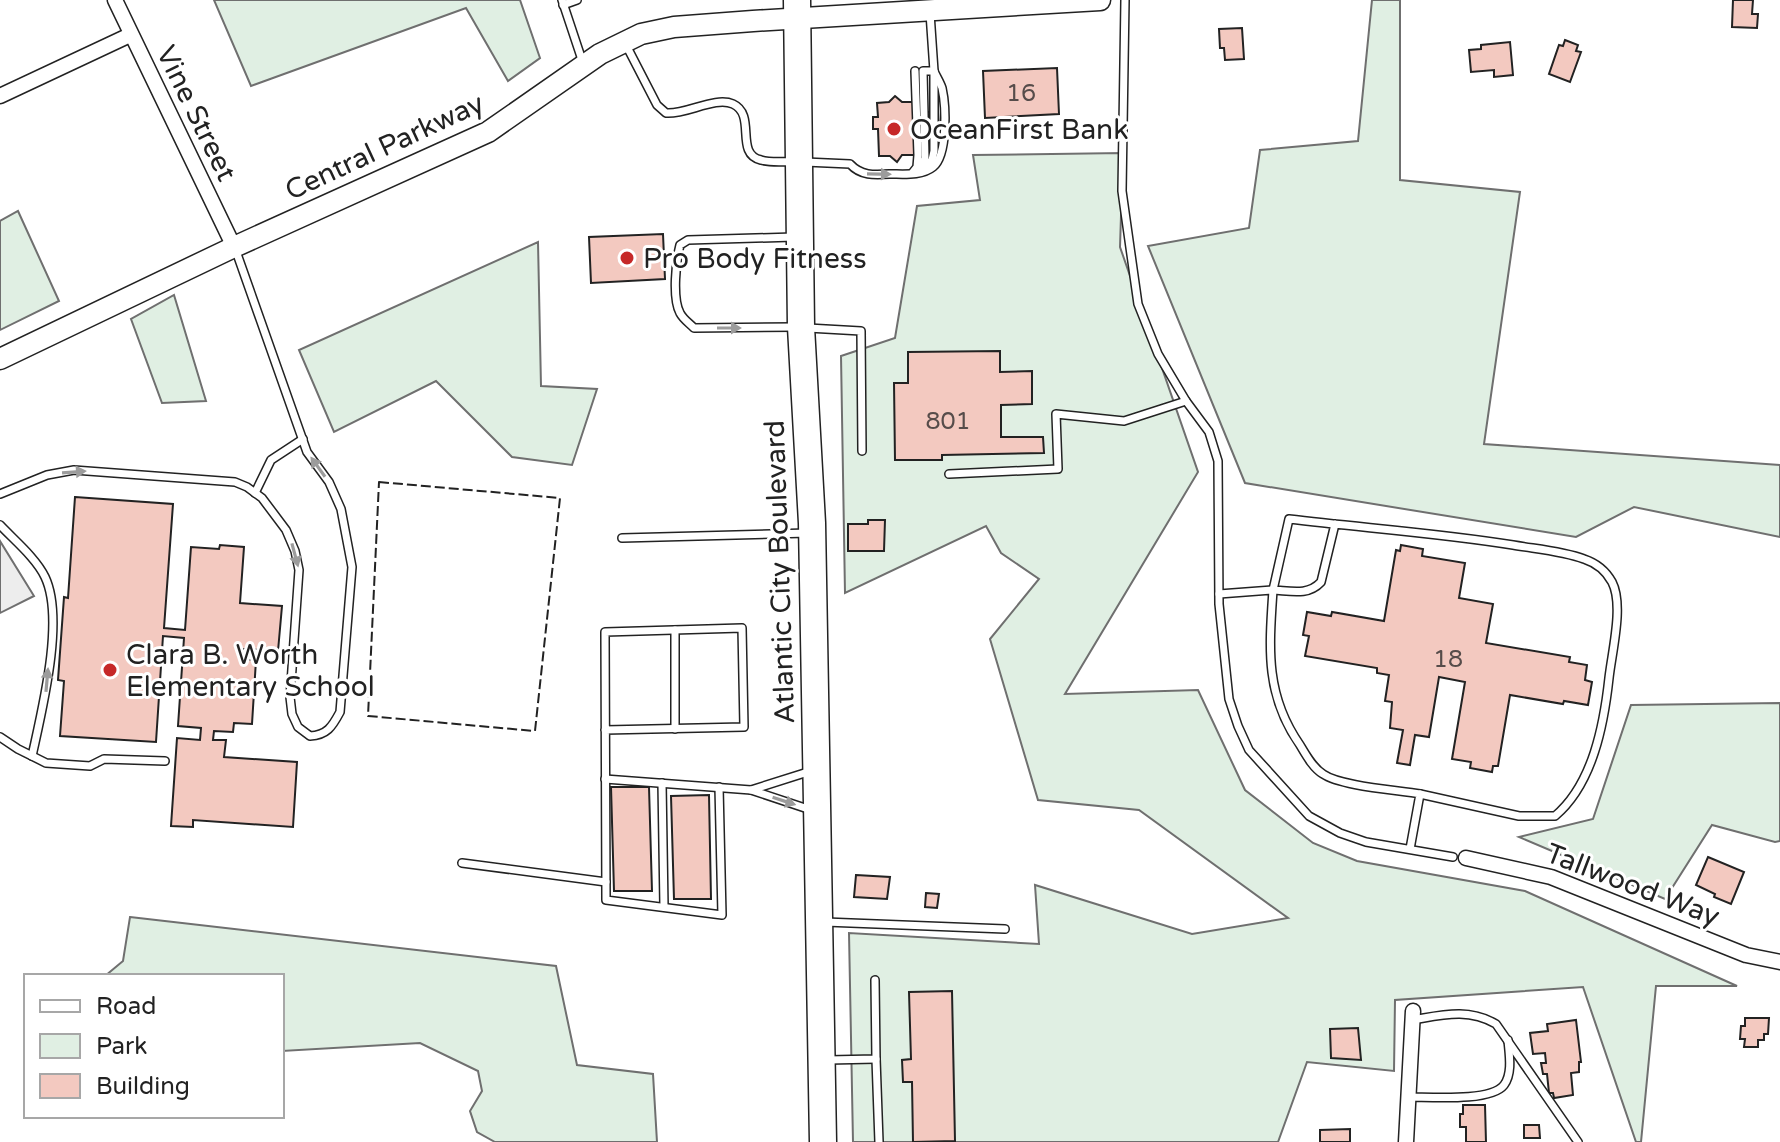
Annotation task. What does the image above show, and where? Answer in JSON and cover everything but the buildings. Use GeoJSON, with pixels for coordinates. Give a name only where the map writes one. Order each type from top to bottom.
{"type":"FeatureCollection","features":[{"type":"Feature","properties":{"kind":"highway","name":"Atlantic City Boulevard"},"geometry":{"type":"LineString","coordinates":[[797,10],[801,327],[812,532],[823,1142]]}},
{"type":"Feature","properties":{"kind":"main road","name":"Central Parkway"},"geometry":{"type":"LineString","coordinates":[[0,359],[234,247],[488,132],[583,66],[641,34],[797,10],[930,12],[1100,0]]}},
{"type":"Feature","properties":{"kind":"street","name":"Vine Street"},"geometry":{"type":"LineString","coordinates":[[115,0],[234,247]]}},
{"type":"Feature","properties":{"kind":"street"},"geometry":{"type":"LineString","coordinates":[[0,96],[130,35]]}},
{"type":"Feature","properties":{"kind":"street","name":"Tallwood Way"},"geometry":{"type":"LineString","coordinates":[[1460,857],[1551,877],[1746,955],[1780,962]]}},
{"type":"Feature","properties":{"kind":"street"},"geometry":{"type":"LineString","coordinates":[[1406,1142],[1413,1015]]}},
{"type":"Feature","properties":{"kind":"lane"},"geometry":{"type":"LineString","coordinates":[[577,0],[563,2],[583,66]]}},
{"type":"Feature","properties":{"kind":"lane"},"geometry":{"type":"LineString","coordinates":[[1125,0],[1122,191],[1138,304],[1158,354],[1209,432],[1218,461],[1219,594],[1229,699],[1249,750],[1309,816],[1340,833],[1366,842],[1460,857]]}},
{"type":"Feature","properties":{"kind":"lane"},"geometry":{"type":"LineString","coordinates":[[624,41],[657,105],[666,113],[676,114],[722,101],[732,103],[745,118],[747,147],[760,160],[850,164],[857,172],[870,175],[912,174],[936,165],[945,144],[942,88],[934,71],[930,12]]}},
{"type":"Feature","properties":{"kind":"lane"},"geometry":{"type":"LineString","coordinates":[[912,174],[921,168],[925,158],[919,71],[934,71]]}},
{"type":"Feature","properties":{"kind":"lane"},"geometry":{"type":"LineString","coordinates":[[800,237],[688,240],[680,245],[676,261],[678,308],[682,317],[694,328],[801,327],[861,331],[862,451]]}},
{"type":"Feature","properties":{"kind":"lane"},"geometry":{"type":"LineString","coordinates":[[0,494],[47,475],[74,470],[206,478],[235,482],[255,493],[273,509],[286,530],[299,570],[291,674],[292,714],[298,727],[310,736],[323,735],[332,726],[340,712],[352,567],[341,509],[329,482],[307,452],[234,247]]}},
{"type":"Feature","properties":{"kind":"lane"},"geometry":{"type":"LineString","coordinates":[[949,474],[1058,469],[1056,414],[1124,421],[1186,401]]}},
{"type":"Feature","properties":{"kind":"lane"},"geometry":{"type":"LineString","coordinates":[[255,493],[271,460],[303,439]]}},
{"type":"Feature","properties":{"kind":"lane"},"geometry":{"type":"LineString","coordinates":[[1289,519],[1481,540],[1585,559],[1604,570],[1613,583],[1617,604],[1608,691],[1598,739],[1582,781],[1569,804],[1555,816],[1519,816],[1420,794],[1336,781],[1322,774],[1288,728],[1277,703],[1269,656],[1273,590],[1289,519]]}},
{"type":"Feature","properties":{"kind":"lane"},"geometry":{"type":"LineString","coordinates":[[1219,594],[1273,590],[1305,592],[1314,589],[1321,582],[1335,524]]}},
{"type":"Feature","properties":{"kind":"lane"},"geometry":{"type":"LineString","coordinates":[[0,525],[43,573],[53,595],[46,696],[32,756]]}},
{"type":"Feature","properties":{"kind":"lane"},"geometry":{"type":"LineString","coordinates":[[622,538],[812,532]]}},
{"type":"Feature","properties":{"kind":"lane"},"geometry":{"type":"LineString","coordinates":[[605,730],[744,727],[742,628],[605,632],[605,730],[605,779],[606,900],[722,915],[719,787]]}},
{"type":"Feature","properties":{"kind":"lane"},"geometry":{"type":"LineString","coordinates":[[675,630],[675,729]]}},
{"type":"Feature","properties":{"kind":"lane"},"geometry":{"type":"LineString","coordinates":[[0,737],[46,763],[90,766],[104,759],[165,761]]}},
{"type":"Feature","properties":{"kind":"lane"},"geometry":{"type":"LineString","coordinates":[[751,790],[816,769]]}},
{"type":"Feature","properties":{"kind":"lane"},"geometry":{"type":"LineString","coordinates":[[605,779],[751,790],[817,812]]}},
{"type":"Feature","properties":{"kind":"lane"},"geometry":{"type":"LineString","coordinates":[[662,783],[664,907]]}},
{"type":"Feature","properties":{"kind":"lane"},"geometry":{"type":"LineString","coordinates":[[1410,849],[1420,794]]}},
{"type":"Feature","properties":{"kind":"lane"},"geometry":{"type":"LineString","coordinates":[[462,863],[606,882]]}},
{"type":"Feature","properties":{"kind":"lane"},"geometry":{"type":"LineString","coordinates":[[819,922],[1005,929]]}},
{"type":"Feature","properties":{"kind":"lane"},"geometry":{"type":"LineString","coordinates":[[875,980],[879,1142]]}},
{"type":"Feature","properties":{"kind":"lane"},"geometry":{"type":"LineString","coordinates":[[1413,1015],[1480,1015],[1496,1024],[1578,1142]]}},
{"type":"Feature","properties":{"kind":"lane"},"geometry":{"type":"LineString","coordinates":[[1407,1097],[1478,1096],[1498,1090],[1509,1073],[1508,1038]]}},
{"type":"Feature","properties":{"kind":"lane"},"geometry":{"type":"LineString","coordinates":[[822,1060],[876,1059]]}},
{"type":"Feature","properties":{"kind":"green space"},"geometry":{"type":"Polygon","coordinates":[[[214,0],[520,0],[540,58],[508,81],[466,8],[251,86],[214,0]]]}},
{"type":"Feature","properties":{"kind":"green space"},"geometry":{"type":"Polygon","coordinates":[[[1372,0],[1400,0],[1400,180],[1520,192],[1484,444],[1780,465],[1780,537],[1634,507],[1576,537],[1245,483],[1148,246],[1249,228],[1260,150],[1358,141],[1372,0]]]}},
{"type":"Feature","properties":{"kind":"green space"},"geometry":{"type":"Polygon","coordinates":[[[1123,153],[1120,247],[1198,472],[1065,694],[1198,690],[1245,790],[1313,843],[1357,861],[1525,891],[1737,986],[1656,986],[1641,1142],[1636,1142],[1583,987],[1395,1000],[1394,1071],[1307,1062],[1278,1142],[853,1142],[849,933],[1039,944],[1035,885],[1192,934],[1288,918],[1139,810],[1038,800],[990,639],[1039,579],[1001,553],[986,526],[845,593],[841,356],[895,338],[917,206],[980,200],[973,155],[1123,153]]]}},
{"type":"Feature","properties":{"kind":"green space"},"geometry":{"type":"Polygon","coordinates":[[[18,211],[59,301],[0,330],[0,221],[18,211]]]}},
{"type":"Feature","properties":{"kind":"green space"},"geometry":{"type":"Polygon","coordinates":[[[538,242],[541,386],[597,389],[572,465],[512,457],[436,381],[334,432],[299,350],[538,242]]]}},
{"type":"Feature","properties":{"kind":"green space"},"geometry":{"type":"Polygon","coordinates":[[[174,295],[206,401],[162,403],[131,319],[174,295]]]}},
{"type":"Feature","properties":{"kind":"green space"},"geometry":{"type":"Polygon","coordinates":[[[1780,703],[1780,841],[1712,825],[1665,899],[1519,837],[1593,819],[1631,705],[1780,703]]]}},
{"type":"Feature","properties":{"kind":"green space"},"geometry":{"type":"Polygon","coordinates":[[[130,917],[556,966],[577,1065],[653,1074],[657,1142],[495,1142],[477,1132],[470,1111],[482,1091],[478,1071],[420,1043],[284,1051],[284,974],[107,974],[123,961],[130,917]]]}},
{"type":"Feature","properties":{"kind":"shaded area"},"geometry":{"type":"Polygon","coordinates":[[[0,541],[34,596],[0,613],[0,541]]]}},
{"type":"Feature","properties":{"kind":"fence"},"geometry":{"type":"LineString","coordinates":[[379,482],[560,498],[535,731],[368,716],[379,482]]}},
{"type":"Feature","properties":{"kind":"place","name":"OceanFirst Bank"},"geometry":{"type":"Point","coordinates":[894,129]}},
{"type":"Feature","properties":{"kind":"place","name":"Pro Body Fitness"},"geometry":{"type":"Point","coordinates":[627,258]}},
{"type":"Feature","properties":{"kind":"place","name":"Clara B. Worth Elementary School"},"geometry":{"type":"Point","coordinates":[110,670]}}]}
